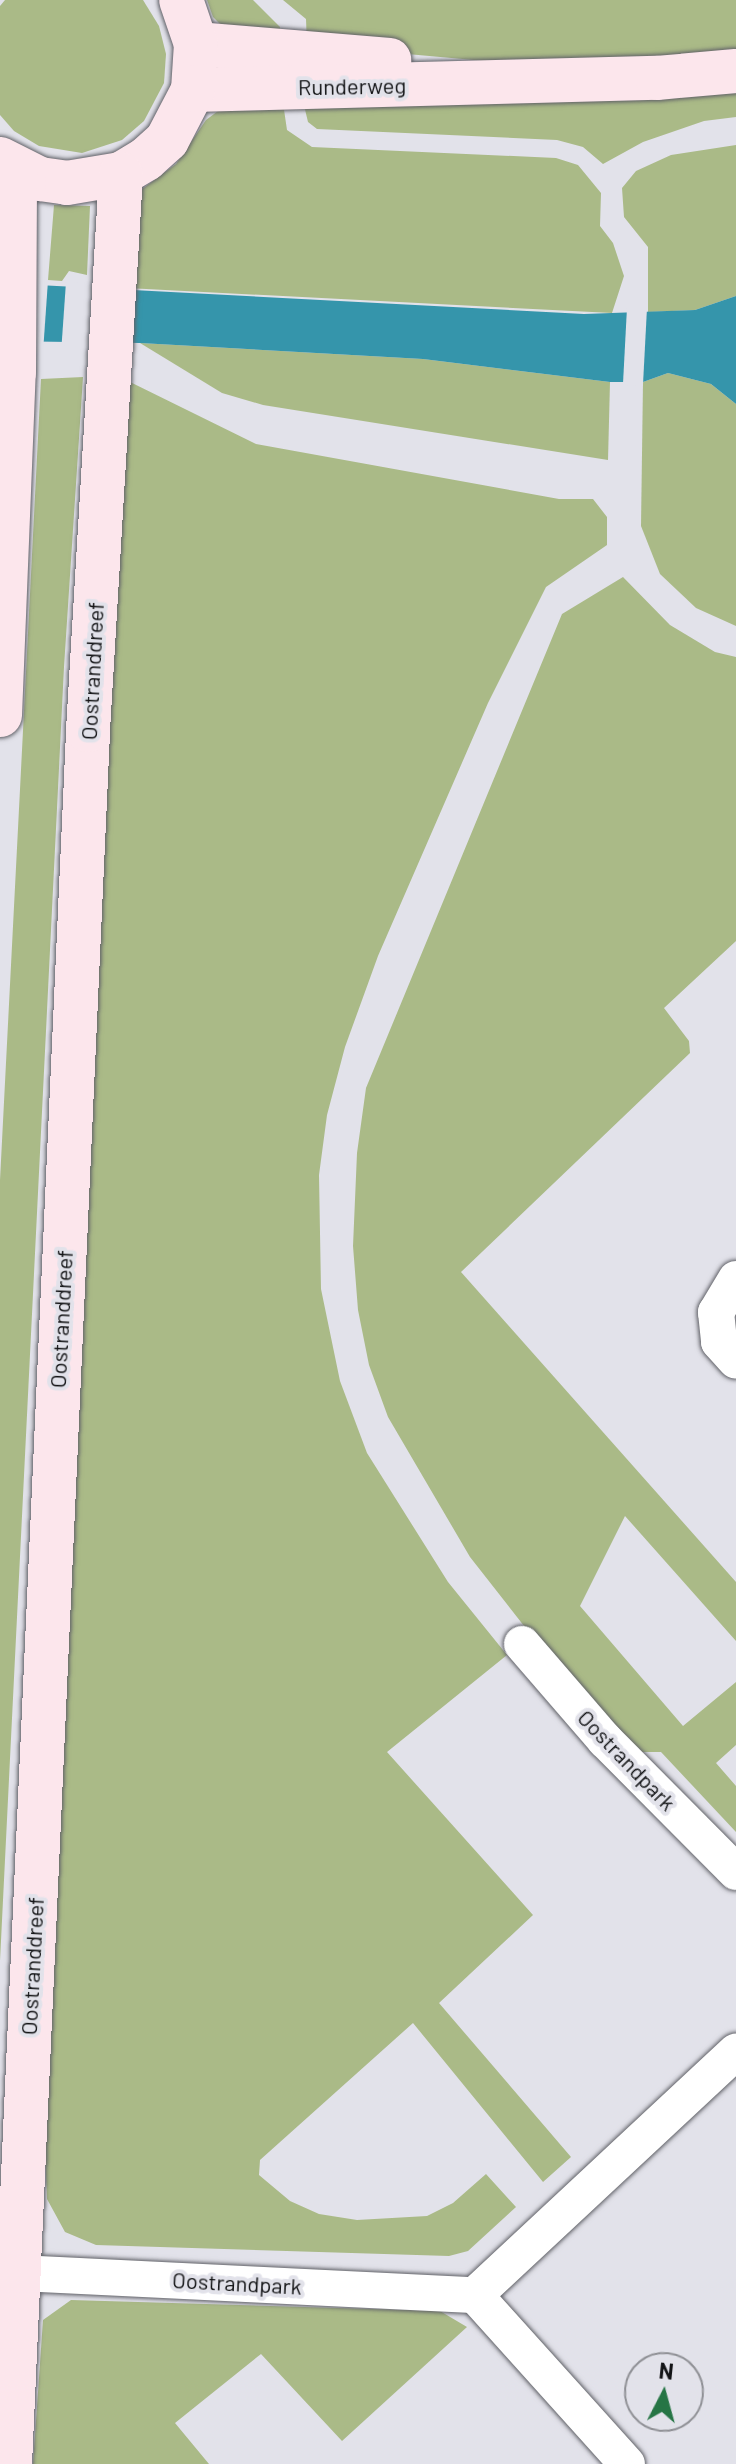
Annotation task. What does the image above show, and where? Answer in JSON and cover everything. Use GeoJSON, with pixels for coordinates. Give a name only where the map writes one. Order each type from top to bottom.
{"type":"FeatureCollection","features":[{"type":"Feature","properties":{"kind":"main road"},"geometry":{"type":"LineString","coordinates":[[0,715],[16,280],[7,164],[67,183],[121,174],[167,140],[193,90],[196,44],[181,0]]}},
{"type":"Feature","properties":{"kind":"main road","name":"Runderweg"},"geometry":{"type":"LineString","coordinates":[[196,44],[431,64],[510,81]]}},
{"type":"Feature","properties":{"kind":"main road","name":"Runderweg"},"geometry":{"type":"LineString","coordinates":[[193,90],[736,71]]}},
{"type":"Feature","properties":{"kind":"main road","name":"Oostranddreef"},"geometry":{"type":"LineString","coordinates":[[10,2464],[9,2273],[88,730],[121,174]]}},
{"type":"Feature","properties":{"kind":"street"},"geometry":{"type":"LineString","coordinates":[[736,1279],[716,1312],[719,1342],[736,1361]]}},
{"type":"Feature","properties":{"kind":"street","name":"Oostrandpark"},"geometry":{"type":"LineString","coordinates":[[522,1644],[605,1740],[736,1872]]}},
{"type":"Feature","properties":{"kind":"street"},"geometry":{"type":"LineString","coordinates":[[627,2464],[475,2295],[736,2052]]}},
{"type":"Feature","properties":{"kind":"street","name":"Oostrandpark"},"geometry":{"type":"LineString","coordinates":[[9,2273],[475,2295]]}},
{"type":"Feature","properties":{"kind":"green space"},"geometry":{"type":"Polygon","coordinates":[[[5,0],[143,0],[159,26],[166,54],[164,83],[144,121],[122,140],[82,153],[39,146],[14,131],[0,115],[0,6],[5,0]]]}},
{"type":"Feature","properties":{"kind":"green space"},"geometry":{"type":"Polygon","coordinates":[[[207,0],[253,0],[280,27],[281,42],[230,34],[213,17],[207,0]]]}},
{"type":"Feature","properties":{"kind":"green space"},"geometry":{"type":"Polygon","coordinates":[[[283,0],[736,0],[736,58],[496,62],[307,45],[306,19],[283,0]]]}},
{"type":"Feature","properties":{"kind":"green space"},"geometry":{"type":"Polygon","coordinates":[[[736,89],[736,117],[704,121],[643,142],[603,164],[583,147],[557,140],[317,129],[308,122],[302,97],[736,89]]]}},
{"type":"Feature","properties":{"kind":"green space"},"geometry":{"type":"Polygon","coordinates":[[[282,96],[287,130],[312,147],[556,158],[578,165],[601,193],[600,226],[613,243],[624,276],[612,313],[127,288],[141,190],[176,164],[206,120],[226,105],[282,96]]]}},
{"type":"Feature","properties":{"kind":"green space"},"geometry":{"type":"Polygon","coordinates":[[[736,145],[736,296],[695,310],[648,312],[648,247],[624,217],[622,188],[636,171],[671,155],[736,145]]]}},
{"type":"Feature","properties":{"kind":"green space"},"geometry":{"type":"Polygon","coordinates":[[[54,205],[90,206],[87,275],[69,271],[62,281],[48,280],[54,205]]]}},
{"type":"Feature","properties":{"kind":"green space"},"geometry":{"type":"Polygon","coordinates":[[[140,343],[423,359],[610,382],[608,460],[263,405],[222,393],[140,343]]]}},
{"type":"Feature","properties":{"kind":"green space"},"geometry":{"type":"Polygon","coordinates":[[[668,373],[711,384],[736,404],[736,626],[696,608],[660,574],[641,526],[643,382],[668,373]]]}},
{"type":"Feature","properties":{"kind":"green space"},"geometry":{"type":"Polygon","coordinates":[[[83,377],[64,667],[0,1961],[0,1180],[41,379],[83,377]]]}},
{"type":"Feature","properties":{"kind":"green space"},"geometry":{"type":"Polygon","coordinates":[[[124,379],[256,444],[559,499],[593,499],[607,517],[607,545],[546,587],[488,703],[378,956],[345,1047],[327,1115],[319,1175],[321,1289],[340,1381],[367,1453],[448,1582],[507,1655],[387,1752],[533,1915],[439,2003],[571,2157],[543,2182],[413,2023],[260,2160],[259,2175],[290,2201],[319,2214],[357,2220],[427,2216],[453,2203],[486,2174],[516,2207],[468,2251],[449,2256],[96,2245],[65,2232],[47,2199],[44,2126],[124,379]]]}},
{"type":"Feature","properties":{"kind":"green space"},"geometry":{"type":"Polygon","coordinates":[[[623,577],[670,625],[715,652],[736,657],[736,941],[664,1008],[689,1041],[690,1053],[461,1272],[736,1582],[736,1641],[625,1516],[580,1606],[683,1726],[736,1682],[736,1745],[716,1763],[736,1786],[736,1832],[661,1752],[639,1752],[535,1640],[470,1557],[388,1417],[369,1365],[358,1310],[353,1246],[357,1153],[366,1088],[562,614],[623,577]]]}},
{"type":"Feature","properties":{"kind":"green space"},"geometry":{"type":"Polygon","coordinates":[[[71,2300],[440,2311],[467,2327],[342,2441],[261,2354],[175,2423],[209,2464],[33,2464],[43,2320],[71,2300]]]}},
{"type":"Feature","properties":{"kind":"water"},"geometry":{"type":"Polygon","coordinates":[[[0,283],[584,314],[695,310],[736,296],[736,404],[711,384],[668,373],[643,382],[610,382],[423,359],[140,343],[0,341],[0,283]]]}},
{"type":"Feature","properties":{"kind":"pier"},"geometry":{"type":"Polygon","coordinates":[[[0,279],[48,282],[43,348],[0,345],[0,279]]]}},
{"type":"Feature","properties":{"kind":"pier"},"geometry":{"type":"Polygon","coordinates":[[[66,282],[131,287],[126,350],[62,346],[66,282]]]}},
{"type":"Feature","properties":{"kind":"pier"},"geometry":{"type":"Polygon","coordinates":[[[627,307],[647,308],[643,386],[623,385],[627,307]]]}}]}
